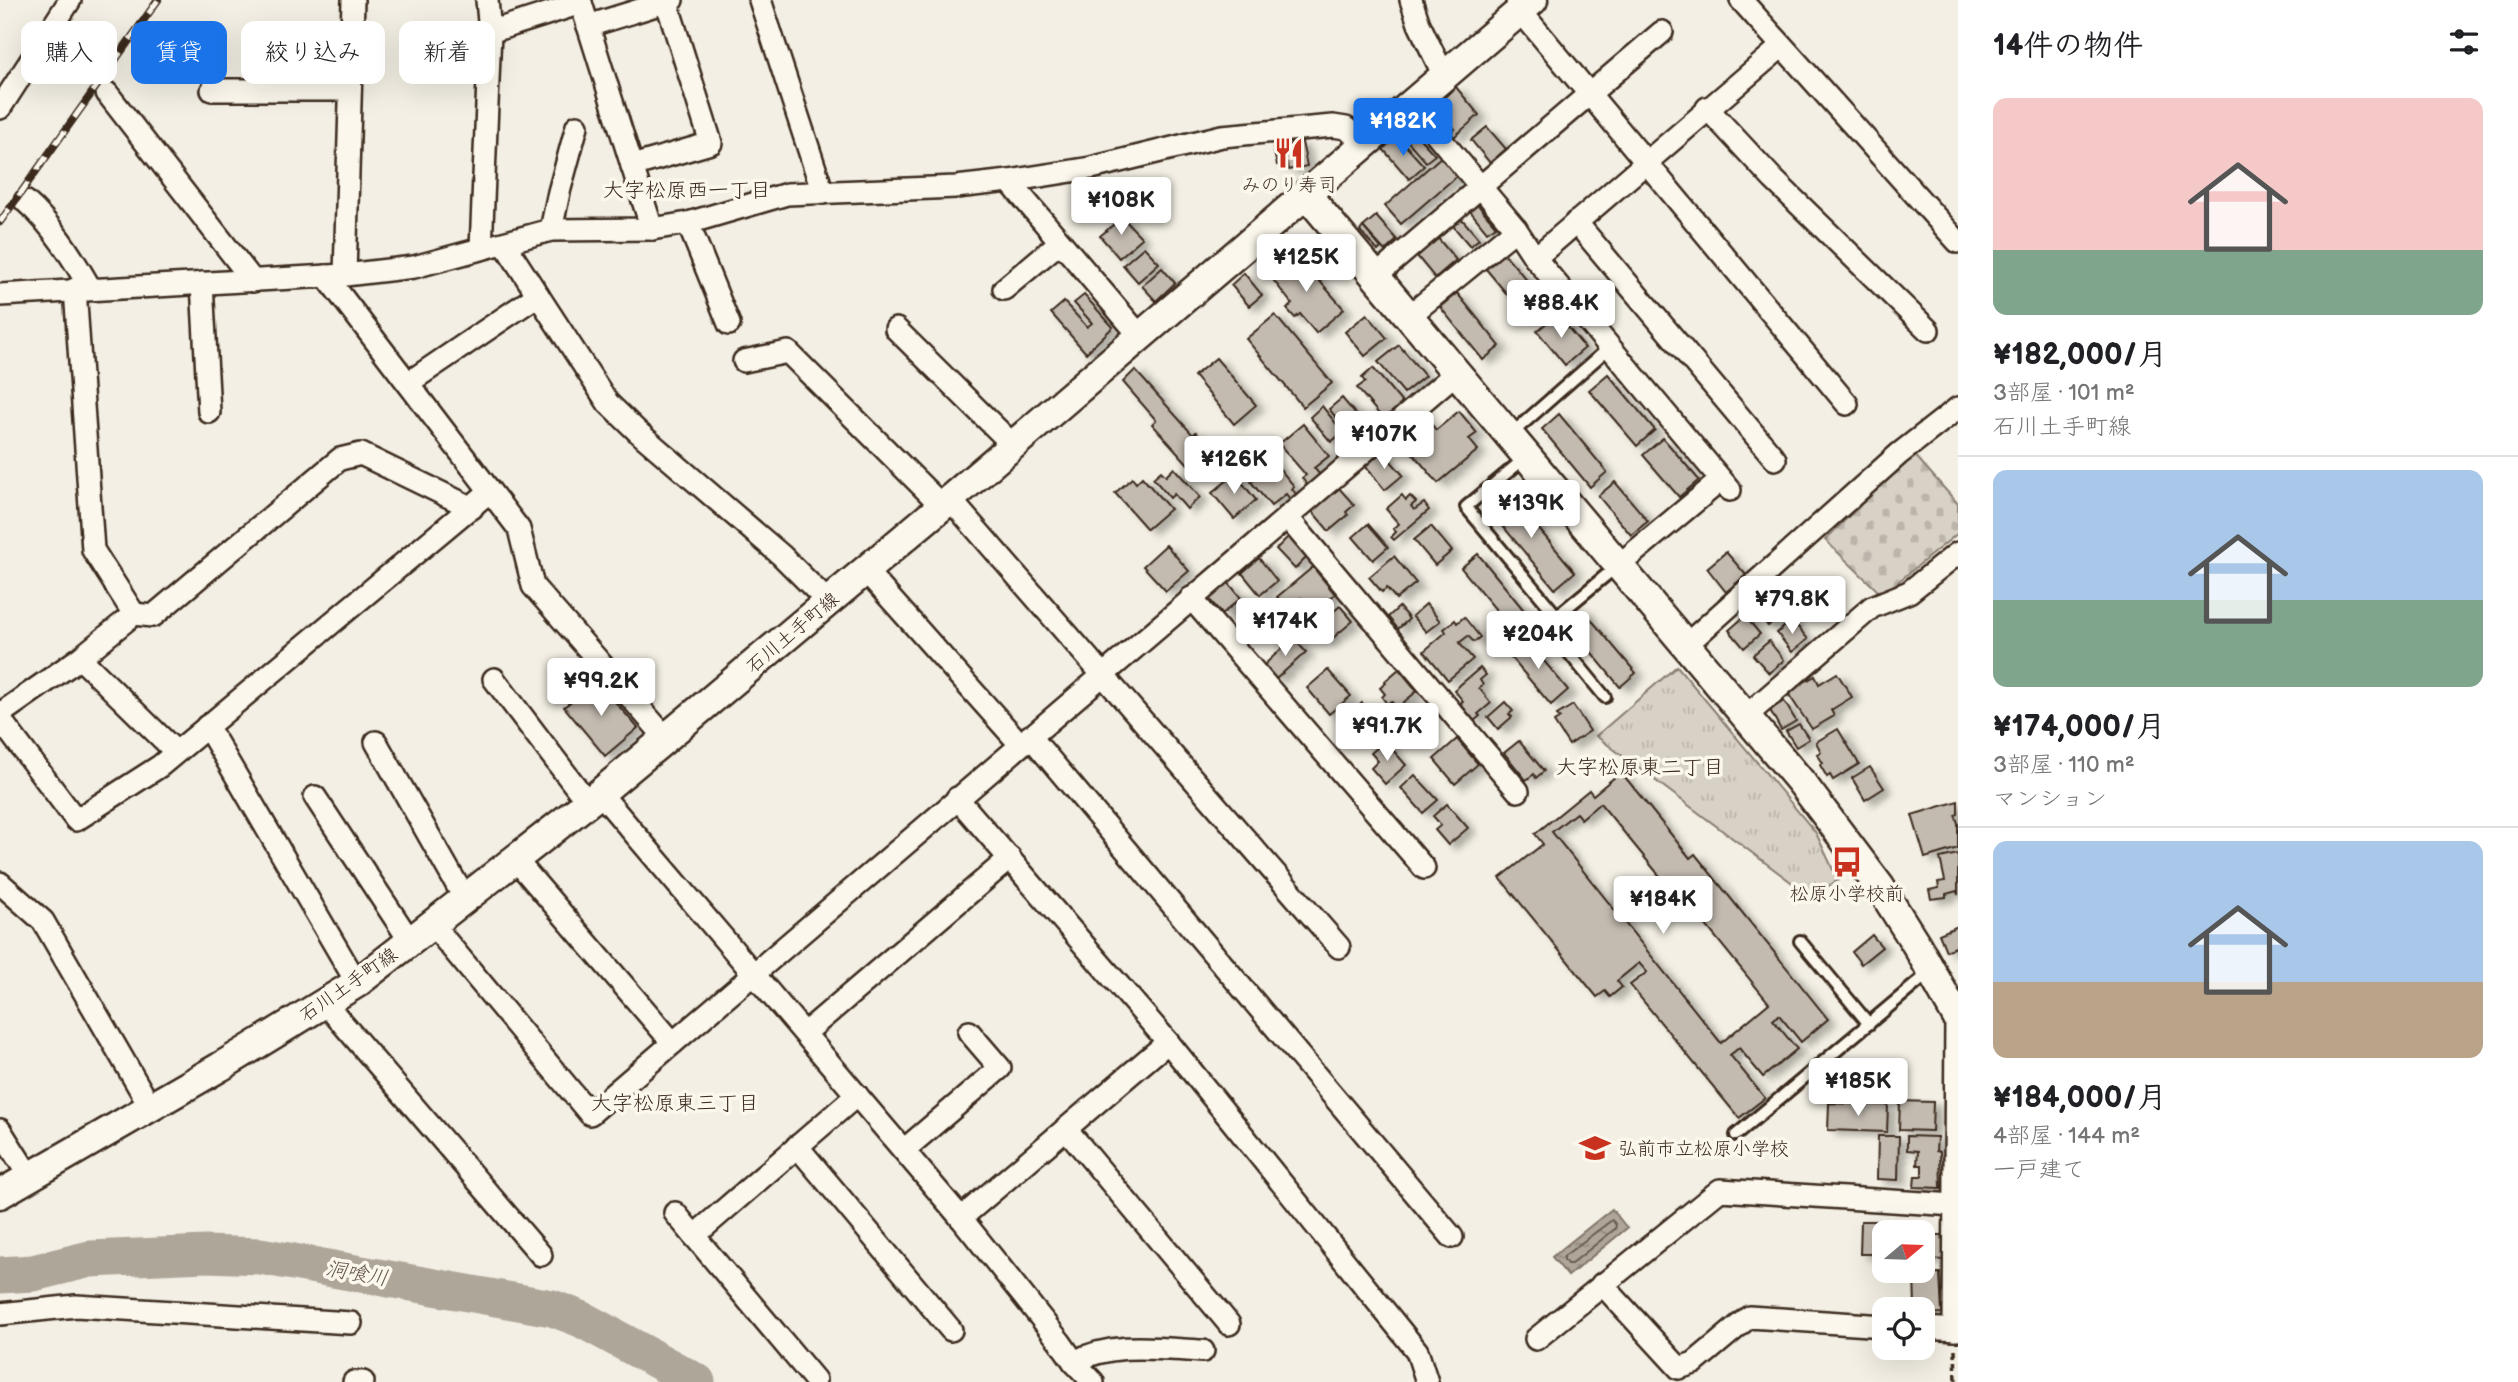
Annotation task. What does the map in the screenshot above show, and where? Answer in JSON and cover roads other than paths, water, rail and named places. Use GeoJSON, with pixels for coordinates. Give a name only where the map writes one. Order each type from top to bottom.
{"type":"FeatureCollection","features":[{"type":"Feature","properties":{"kind":"main road","name":"石川土手町線"},"geometry":{"type":"LineString","coordinates":[[0,1194],[151,1108],[326,1003],[357,983],[465,899],[594,798],[946,503],[1444,76],[1523,4]]}},
{"type":"Feature","properties":{"kind":"main road"},"geometry":{"type":"LineString","coordinates":[[1306,194],[1746,716],[1845,839],[1880,887],[1957,1017]]}},
{"type":"Feature","properties":{"kind":"street"},"geometry":{"type":"LineString","coordinates":[[0,108],[70,0]]}},
{"type":"Feature","properties":{"kind":"street"},"geometry":{"type":"LineString","coordinates":[[353,0],[350,90],[336,275],[408,383],[519,529],[533,586],[666,738]]}},
{"type":"Feature","properties":{"kind":"street"},"geometry":{"type":"LineString","coordinates":[[487,0],[489,21]]}},
{"type":"Feature","properties":{"kind":"street"},"geometry":{"type":"LineString","coordinates":[[760,0],[823,193]]}},
{"type":"Feature","properties":{"kind":"street"},"geometry":{"type":"LineString","coordinates":[[1411,0],[1419,24],[1444,76]]}},
{"type":"Feature","properties":{"kind":"street"},"geometry":{"type":"LineString","coordinates":[[1741,0],[1958,242]]}},
{"type":"Feature","properties":{"kind":"street"},"geometry":{"type":"LineString","coordinates":[[588,26],[668,1],[711,143],[632,166]]}},
{"type":"Feature","properties":{"kind":"street"},"geometry":{"type":"LineString","coordinates":[[495,30],[580,2],[652,229]]}},
{"type":"Feature","properties":{"kind":"street"},"geometry":{"type":"LineString","coordinates":[[1523,4],[1590,94],[1847,404]]}},
{"type":"Feature","properties":{"kind":"street"},"geometry":{"type":"LineString","coordinates":[[1376,276],[1662,32]]}},
{"type":"Feature","properties":{"kind":"street"},"geometry":{"type":"LineString","coordinates":[[1535,258],[1781,47]]}},
{"type":"Feature","properties":{"kind":"street"},"geometry":{"type":"LineString","coordinates":[[481,249],[488,84]]}},
{"type":"Feature","properties":{"kind":"street"},"geometry":{"type":"LineString","coordinates":[[212,90],[350,90]]}},
{"type":"Feature","properties":{"kind":"street"},"geometry":{"type":"LineString","coordinates":[[107,93],[253,281]]}},
{"type":"Feature","properties":{"kind":"street"},"geometry":{"type":"LineString","coordinates":[[1411,104],[1516,229],[1535,258],[1726,485],[1619,565]]}},
{"type":"Feature","properties":{"kind":"street"},"geometry":{"type":"LineString","coordinates":[[1707,108],[1773,179],[1928,330]]}},
{"type":"Feature","properties":{"kind":"street"},"geometry":{"type":"LineString","coordinates":[[551,230],[577,126]]}},
{"type":"Feature","properties":{"kind":"street"},"geometry":{"type":"LineString","coordinates":[[0,295],[253,281],[414,267],[551,230],[652,229],[688,223],[787,194],[956,187],[1009,181],[1091,168],[1222,136],[1334,126],[1346,128],[1365,144]]}},
{"type":"Feature","properties":{"kind":"street"},"geometry":{"type":"LineString","coordinates":[[1009,181],[1140,336]]}},
{"type":"Feature","properties":{"kind":"street"},"geometry":{"type":"LineString","coordinates":[[25,201],[38,212],[79,268],[83,289],[93,550],[134,614]]}},
{"type":"Feature","properties":{"kind":"street"},"geometry":{"type":"LineString","coordinates":[[1576,222],[1775,459]]}},
{"type":"Feature","properties":{"kind":"street"},"geometry":{"type":"LineString","coordinates":[[688,223],[729,324]]}},
{"type":"Feature","properties":{"kind":"street"},"geometry":{"type":"LineString","coordinates":[[1409,316],[1516,229]]}},
{"type":"Feature","properties":{"kind":"street"},"geometry":{"type":"LineString","coordinates":[[1004,289],[1060,242]]}},
{"type":"Feature","properties":{"kind":"street"},"geometry":{"type":"LineString","coordinates":[[504,243],[608,404],[781,555],[828,602]]}},
{"type":"Feature","properties":{"kind":"street"},"geometry":{"type":"LineString","coordinates":[[202,283],[209,412]]}},
{"type":"Feature","properties":{"kind":"street"},"geometry":{"type":"LineString","coordinates":[[408,383],[538,295]]}},
{"type":"Feature","properties":{"kind":"street"},"geometry":{"type":"LineString","coordinates":[[896,329],[1013,445]]}},
{"type":"Feature","properties":{"kind":"street"},"geometry":{"type":"LineString","coordinates":[[744,361],[789,352],[946,503],[1102,674],[1339,947]]}},
{"type":"Feature","properties":{"kind":"street"},"geometry":{"type":"LineString","coordinates":[[432,924],[590,1114],[1457,372]]}},
{"type":"Feature","properties":{"kind":"street"},"geometry":{"type":"LineString","coordinates":[[1686,645],[1899,454],[1958,408]]}},
{"type":"Feature","properties":{"kind":"street"},"geometry":{"type":"LineString","coordinates":[[472,508],[361,454],[340,458],[153,616],[134,614],[0,717],[76,820],[160,765],[472,508],[489,492]]}},
{"type":"Feature","properties":{"kind":"street"},"geometry":{"type":"LineString","coordinates":[[1287,516],[1518,791]]}},
{"type":"Feature","properties":{"kind":"street"},"geometry":{"type":"LineString","coordinates":[[1746,716],[1872,607],[1909,592],[1958,553]]}},
{"type":"Feature","properties":{"kind":"street"},"geometry":{"type":"LineString","coordinates":[[865,570],[1025,740],[1452,1237]]}},
{"type":"Feature","properties":{"kind":"street"},"geometry":{"type":"LineString","coordinates":[[1191,598],[1424,868]]}},
{"type":"Feature","properties":{"kind":"street"},"geometry":{"type":"LineString","coordinates":[[80,658],[176,752]]}},
{"type":"Feature","properties":{"kind":"street"},"geometry":{"type":"LineString","coordinates":[[494,679],[594,798],[805,1034],[961,1218],[1072,1372],[1093,1382]]}},
{"type":"Feature","properties":{"kind":"street"},"geometry":{"type":"LineString","coordinates":[[208,726],[357,983]]}},
{"type":"Feature","properties":{"kind":"street"},"geometry":{"type":"LineString","coordinates":[[376,742],[465,899]]}},
{"type":"Feature","properties":{"kind":"street"},"geometry":{"type":"LineString","coordinates":[[314,797],[410,941]]}},
{"type":"Feature","properties":{"kind":"street"},"geometry":{"type":"LineString","coordinates":[[957,798],[1168,1042],[1417,1351],[1427,1382]]}},
{"type":"Feature","properties":{"kind":"street"},"geometry":{"type":"LineString","coordinates":[[805,1034],[1010,858]]}},
{"type":"Feature","properties":{"kind":"street"},"geometry":{"type":"LineString","coordinates":[[515,859],[673,1043]]}},
{"type":"Feature","properties":{"kind":"street"},"geometry":{"type":"LineString","coordinates":[[0,883],[43,921],[151,1108]]}},
{"type":"Feature","properties":{"kind":"street"},"geometry":{"type":"LineString","coordinates":[[326,1003],[541,1255]]}},
{"type":"Feature","properties":{"kind":"street"},"geometry":{"type":"LineString","coordinates":[[1935,1329],[1956,1330],[1957,1017]]}},
{"type":"Feature","properties":{"kind":"street"},"geometry":{"type":"LineString","coordinates":[[904,1150],[1000,1069],[969,1032]]}},
{"type":"Feature","properties":{"kind":"street"},"geometry":{"type":"LineString","coordinates":[[961,1218],[1168,1042]]}},
{"type":"Feature","properties":{"kind":"street"},"geometry":{"type":"LineString","coordinates":[[694,1236],[857,1095]]}},
{"type":"Feature","properties":{"kind":"street"},"geometry":{"type":"LineString","coordinates":[[0,1130],[29,1176]]}},
{"type":"Feature","properties":{"kind":"street"},"geometry":{"type":"LineString","coordinates":[[1067,1130],[1229,1324]]}},
{"type":"Feature","properties":{"kind":"street"},"geometry":{"type":"LineString","coordinates":[[797,1146],[951,1330]]}},
{"type":"Feature","properties":{"kind":"street"},"geometry":{"type":"LineString","coordinates":[[1536,1339],[1720,1189],[1955,1205]]}},
{"type":"Feature","properties":{"kind":"street"},"geometry":{"type":"LineString","coordinates":[[675,1213],[815,1380]]}},
{"type":"Feature","properties":{"kind":"street"},"geometry":{"type":"LineString","coordinates":[[1602,1284],[1679,1368],[1694,1363],[1749,1317],[1872,1325]]}},
{"type":"Feature","properties":{"kind":"street"},"geometry":{"type":"LineString","coordinates":[[0,1314],[76,1306],[351,1323]]}},
{"type":"Feature","properties":{"kind":"street"},"geometry":{"type":"LineString","coordinates":[[1072,1372],[1091,1352],[1125,1347],[1203,1351]]}},
{"type":"Feature","properties":{"kind":"street"},"geometry":{"type":"LineString","coordinates":[[354,1382],[363,1382]]}},
{"type":"Feature","properties":{"kind":"lane"},"geometry":{"type":"LineString","coordinates":[[1557,616],[1466,507],[1518,446],[1610,347]]}},
{"type":"Feature","properties":{"kind":"lane"},"geometry":{"type":"LineString","coordinates":[[1605,697],[1546,625],[1619,565]]}},
{"type":"Feature","properties":{"kind":"lane"},"geometry":{"type":"LineString","coordinates":[[1800,941],[1869,1024]]}},
{"type":"Feature","properties":{"kind":"lane"},"geometry":{"type":"LineString","coordinates":[[1735,1135],[1931,971]]}},
{"type":"Feature","properties":{"kind":"water"},"geometry":{"type":"Polygon","coordinates":[[[1612,1209],[1627,1228],[1568,1276],[1552,1257],[1612,1209]]]}},
{"type":"Feature","properties":{"kind":"waterway","name":"洞喰川"},"geometry":{"type":"LineString","coordinates":[[0,1275],[33,1273],[90,1259],[206,1254],[260,1256],[552,1308],[581,1319],[697,1382]]}},
{"type":"Feature","properties":{"kind":"railway"},"geometry":{"type":"LineString","coordinates":[[0,222],[158,0]]}},
{"type":"Feature","properties":{"kind":"place","name":"みのり寿司"},"geometry":{"type":"Point","coordinates":[1289,153]}},
{"type":"Feature","properties":{"kind":"place","name":"松原小学校前"},"geometry":{"type":"Point","coordinates":[1847,862]}},
{"type":"Feature","properties":{"kind":"place","name":"弘前市立松原小学校"},"geometry":{"type":"Point","coordinates":[1595,1148]}},
{"type":"Feature","properties":{"kind":"district","name":"大字松原西一丁目"},"geometry":{"type":"Point","coordinates":[687,190]}},
{"type":"Feature","properties":{"kind":"district","name":"大字松原東二丁目"},"geometry":{"type":"Point","coordinates":[1640,767]}},
{"type":"Feature","properties":{"kind":"district","name":"大字松原東三丁目"},"geometry":{"type":"Point","coordinates":[675,1103]}}]}
